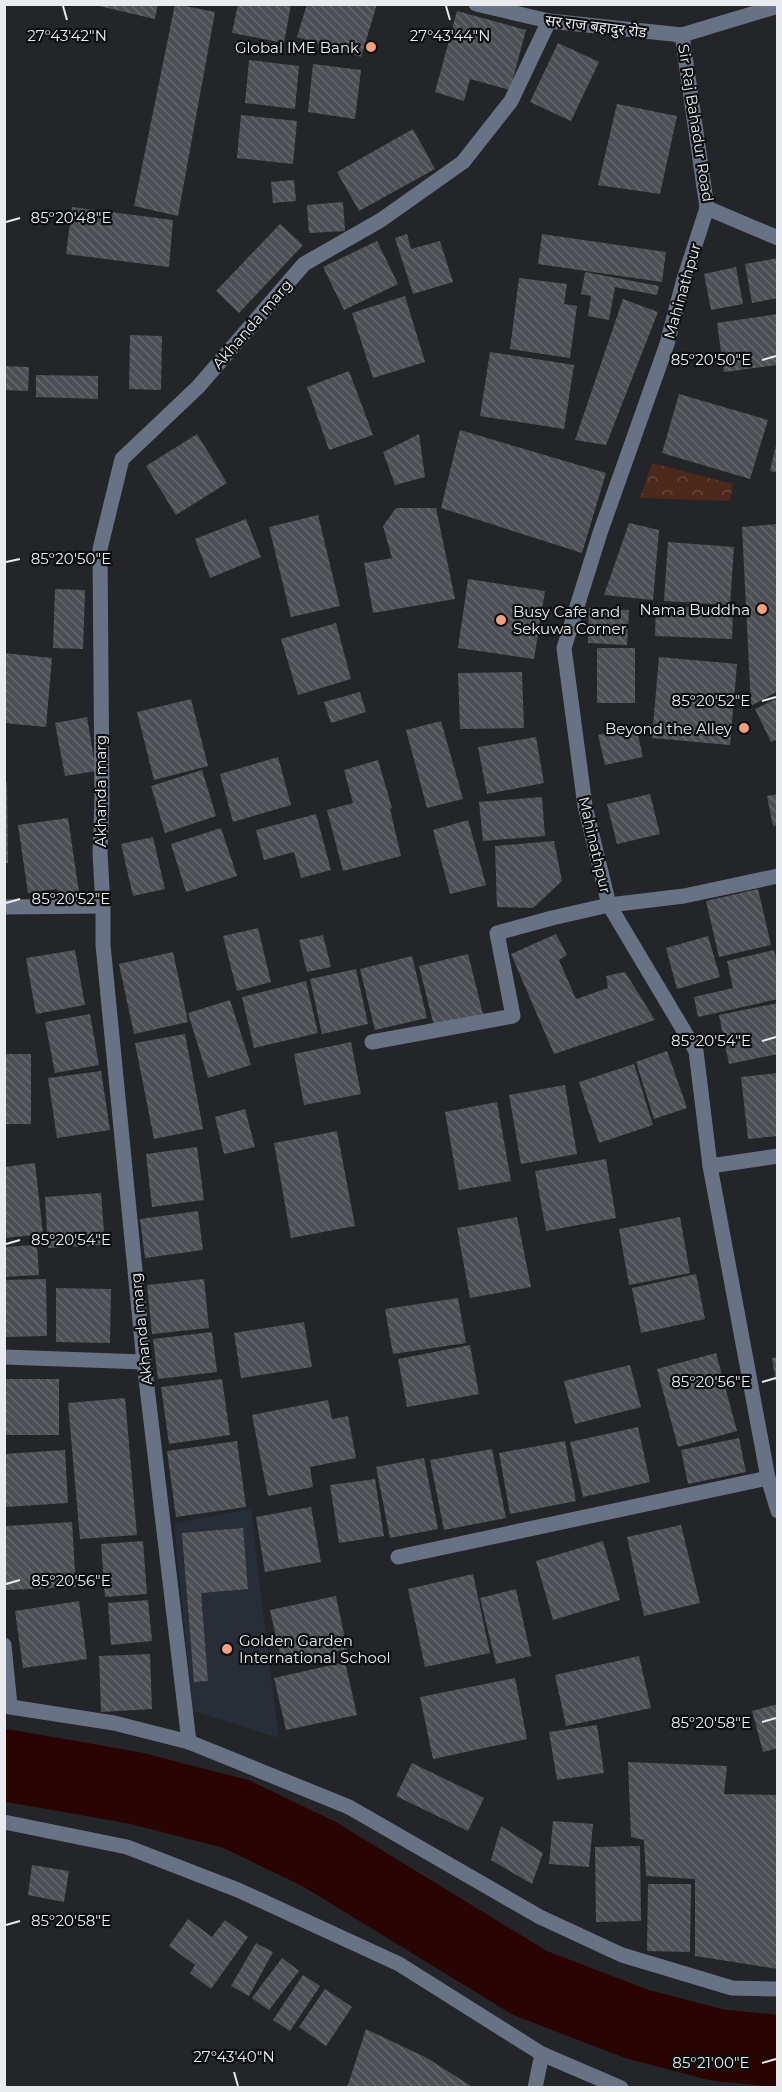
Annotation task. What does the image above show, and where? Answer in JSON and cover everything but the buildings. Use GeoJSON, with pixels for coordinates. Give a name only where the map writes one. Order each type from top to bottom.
{"type":"FeatureCollection","features":[{"type":"Feature","properties":{"kind":"street","name":"सर राज बहादुर रोड"},"geometry":{"type":"LineString","coordinates":[[476,4],[549,21],[682,35]]}},
{"type":"Feature","properties":{"kind":"street"},"geometry":{"type":"LineString","coordinates":[[682,35],[777,6]]}},
{"type":"Feature","properties":{"kind":"street","name":"Akhanda marg"},"geometry":{"type":"LineString","coordinates":[[189,1742],[144,1362],[103,945],[100,853],[102,800],[100,549],[122,459],[198,387],[304,264],[381,220],[463,162],[511,101],[549,21]]}},
{"type":"Feature","properties":{"kind":"street","name":"Sir Raj Bahadur Road"},"geometry":{"type":"LineString","coordinates":[[682,35],[707,208],[777,238]]}},
{"type":"Feature","properties":{"kind":"street","name":"Mahinathpur"},"geometry":{"type":"LineString","coordinates":[[707,208],[684,279],[667,344],[600,533],[564,648],[585,806],[609,905],[696,1051],[710,1166],[768,1478],[777,1511]]}},
{"type":"Feature","properties":{"kind":"street"},"geometry":{"type":"LineString","coordinates":[[372,1042],[513,1016],[496,933],[609,905],[684,896],[777,876]]}},
{"type":"Feature","properties":{"kind":"street"},"geometry":{"type":"LineString","coordinates":[[4,907],[103,906]]}},
{"type":"Feature","properties":{"kind":"street"},"geometry":{"type":"LineString","coordinates":[[710,1166],[777,1156]]}},
{"type":"Feature","properties":{"kind":"street"},"geometry":{"type":"LineString","coordinates":[[4,1358],[144,1362]]}},
{"type":"Feature","properties":{"kind":"street"},"geometry":{"type":"LineString","coordinates":[[398,1557],[768,1478]]}},
{"type":"Feature","properties":{"kind":"street"},"geometry":{"type":"LineString","coordinates":[[4,1645],[7,1706],[114,1723],[189,1742],[349,1807],[540,1917],[622,1955],[732,1988],[777,1989]]}},
{"type":"Feature","properties":{"kind":"street"},"geometry":{"type":"LineString","coordinates":[[4,1822],[127,1847],[238,1890],[399,1964],[542,2054],[621,2088]]}},
{"type":"Feature","properties":{"kind":"street"},"geometry":{"type":"LineString","coordinates":[[535,2088],[542,2054]]}},
{"type":"Feature","properties":{"kind":"shaded area","name":"Golden Garden International School"},"geometry":{"type":"Polygon","coordinates":[[[251,1509],[279,1738],[193,1711],[174,1523],[251,1509]]]}},
{"type":"Feature","properties":{"kind":"green space"},"geometry":{"type":"Polygon","coordinates":[[[652,463],[733,484],[730,501],[640,498],[652,463]]]}},
{"type":"Feature","properties":{"kind":"waterway"},"geometry":{"type":"LineString","coordinates":[[4,1765],[135,1788],[236,1814],[319,1854],[530,1983],[637,2024],[717,2045],[778,2051]]}},
{"type":"Feature","properties":{"kind":"place","name":"Global IME Bank"},"geometry":{"type":"Point","coordinates":[371,47]}},
{"type":"Feature","properties":{"kind":"place","name":"Nama Buddha"},"geometry":{"type":"Point","coordinates":[762,609]}},
{"type":"Feature","properties":{"kind":"place","name":"Busy Cafe and Sekuwa Corner"},"geometry":{"type":"Point","coordinates":[501,620]}},
{"type":"Feature","properties":{"kind":"place","name":"Beyond the Alley"},"geometry":{"type":"Point","coordinates":[744,728]}},
{"type":"Feature","properties":{"kind":"place","name":"Golden Garden International School"},"geometry":{"type":"Point","coordinates":[227,1649]}}]}
